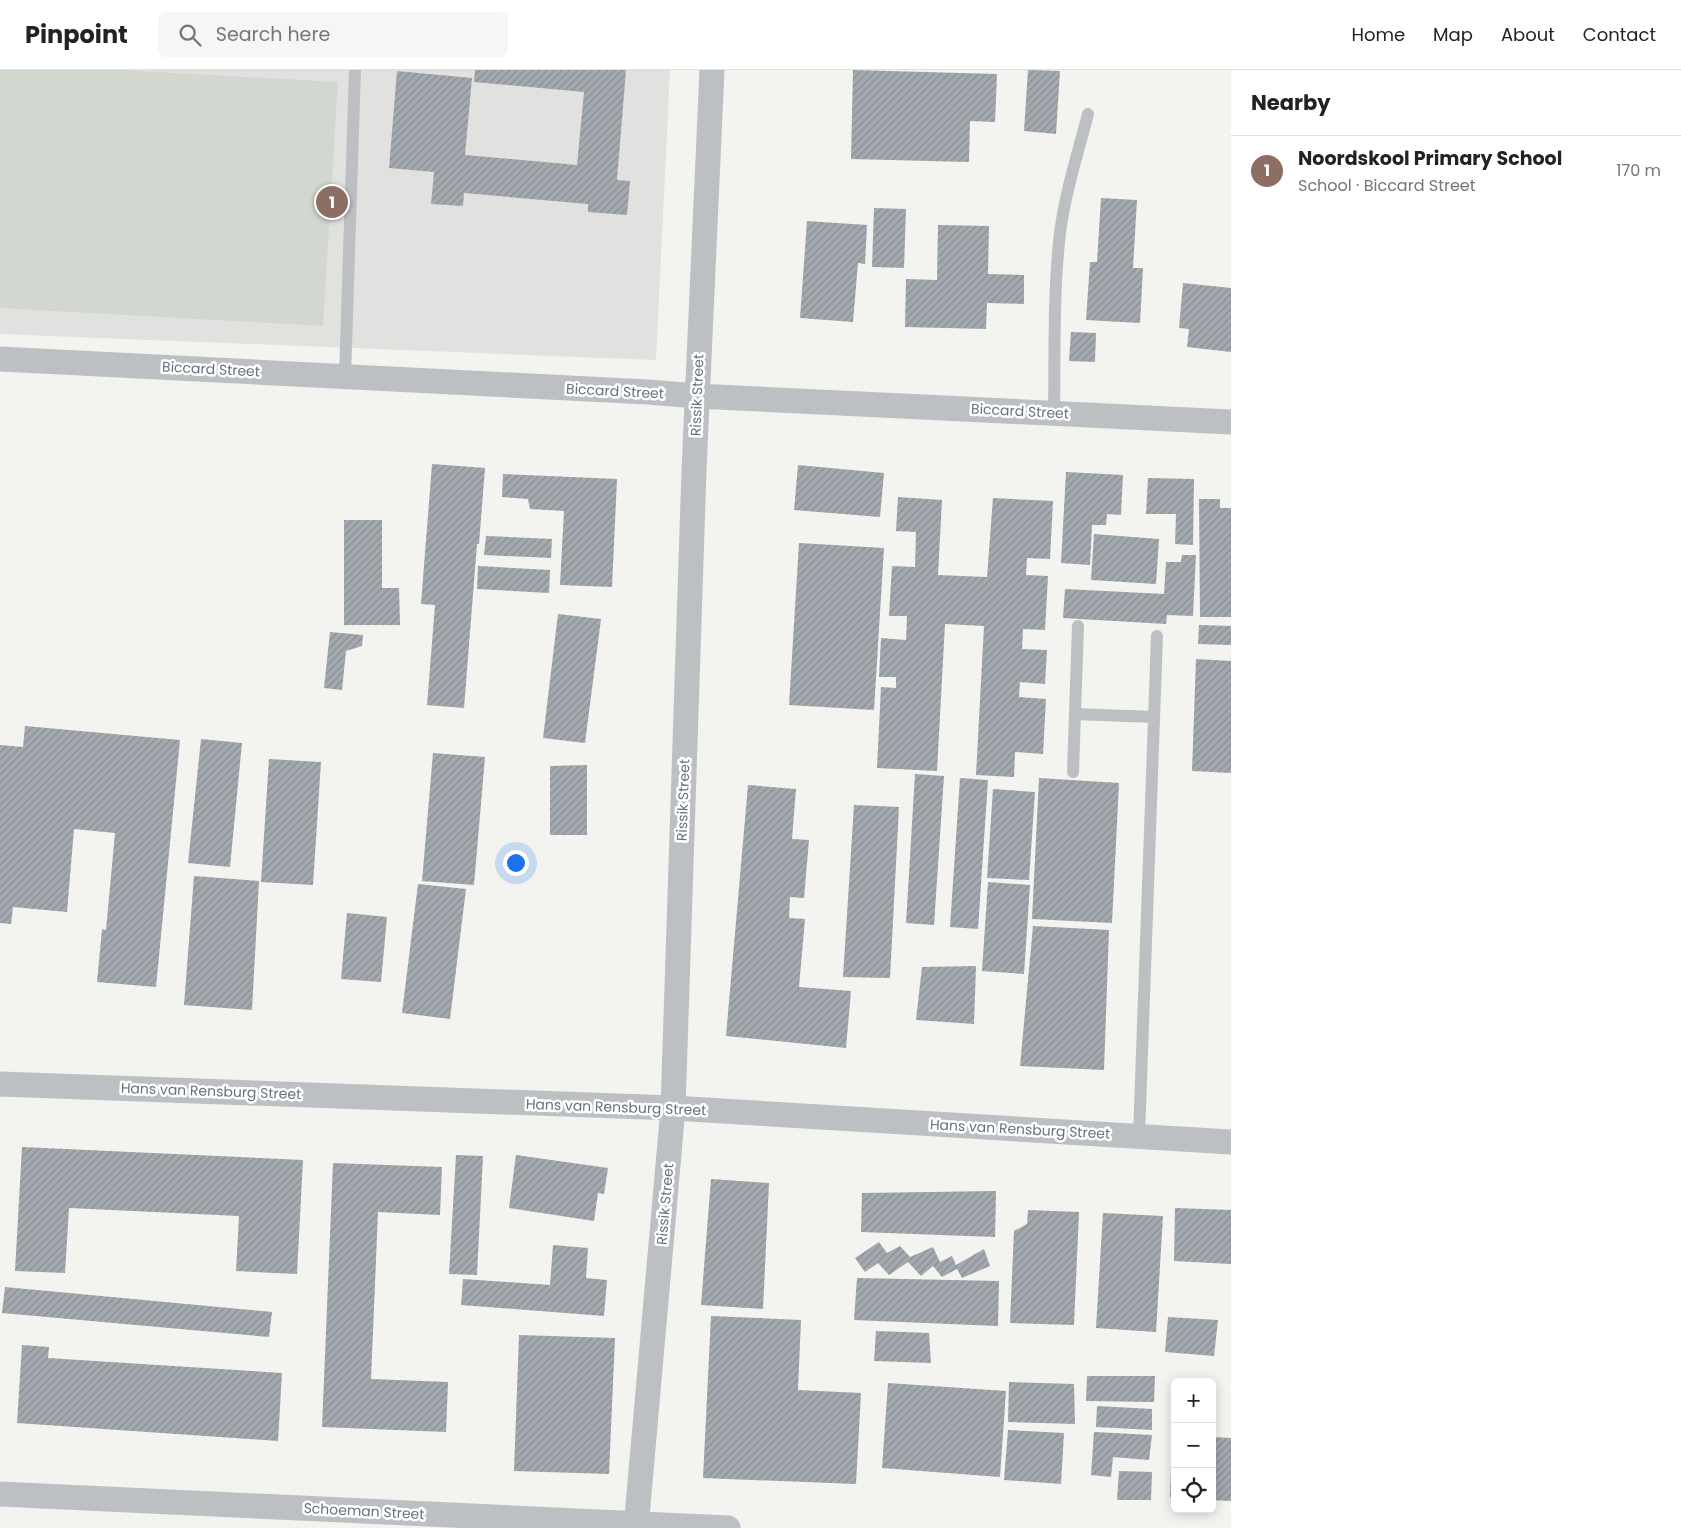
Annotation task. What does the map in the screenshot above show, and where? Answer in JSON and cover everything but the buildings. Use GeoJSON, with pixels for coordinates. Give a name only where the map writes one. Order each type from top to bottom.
{"type":"FeatureCollection","features":[{"type":"Feature","properties":{"kind":"street","name":"Rissik Street"},"geometry":{"type":"LineString","coordinates":[[637,1526],[673,1108],[697,396],[712,70]]}},
{"type":"Feature","properties":{"kind":"street","name":"Biccard Street"},"geometry":{"type":"LineString","coordinates":[[0,359],[1231,422]]}},
{"type":"Feature","properties":{"kind":"street","name":"Hans van Rensburg Street"},"geometry":{"type":"LineString","coordinates":[[0,1084],[673,1108],[1231,1142]]}},
{"type":"Feature","properties":{"kind":"street","name":"Schoeman Street"},"geometry":{"type":"LineString","coordinates":[[0,1494],[637,1526],[728,1528]]}},
{"type":"Feature","properties":{"kind":"lane"},"geometry":{"type":"LineString","coordinates":[[345,376],[355,70]]}},
{"type":"Feature","properties":{"kind":"lane"},"geometry":{"type":"LineString","coordinates":[[1054,413],[1056,276],[1060,232],[1088,114]]}},
{"type":"Feature","properties":{"kind":"lane"},"geometry":{"type":"LineString","coordinates":[[1073,772],[1078,626]]}},
{"type":"Feature","properties":{"kind":"lane"},"geometry":{"type":"LineString","coordinates":[[1139,1136],[1157,636]]}},
{"type":"Feature","properties":{"kind":"lane"},"geometry":{"type":"LineString","coordinates":[[1075,714],[1154,717]]}},
{"type":"Feature","properties":{"kind":"shaded area"},"geometry":{"type":"Polygon","coordinates":[[[0,70],[670,70],[656,360],[0,334],[0,70]]]}},
{"type":"Feature","properties":{"kind":"shaded area"},"geometry":{"type":"Polygon","coordinates":[[[0,70],[122,70],[338,82],[323,326],[0,308],[0,70]]]}},
{"type":"Feature","properties":{"kind":"place","name":"Noordskool Primary School"},"geometry":{"type":"Point","coordinates":[332,202]}}]}
